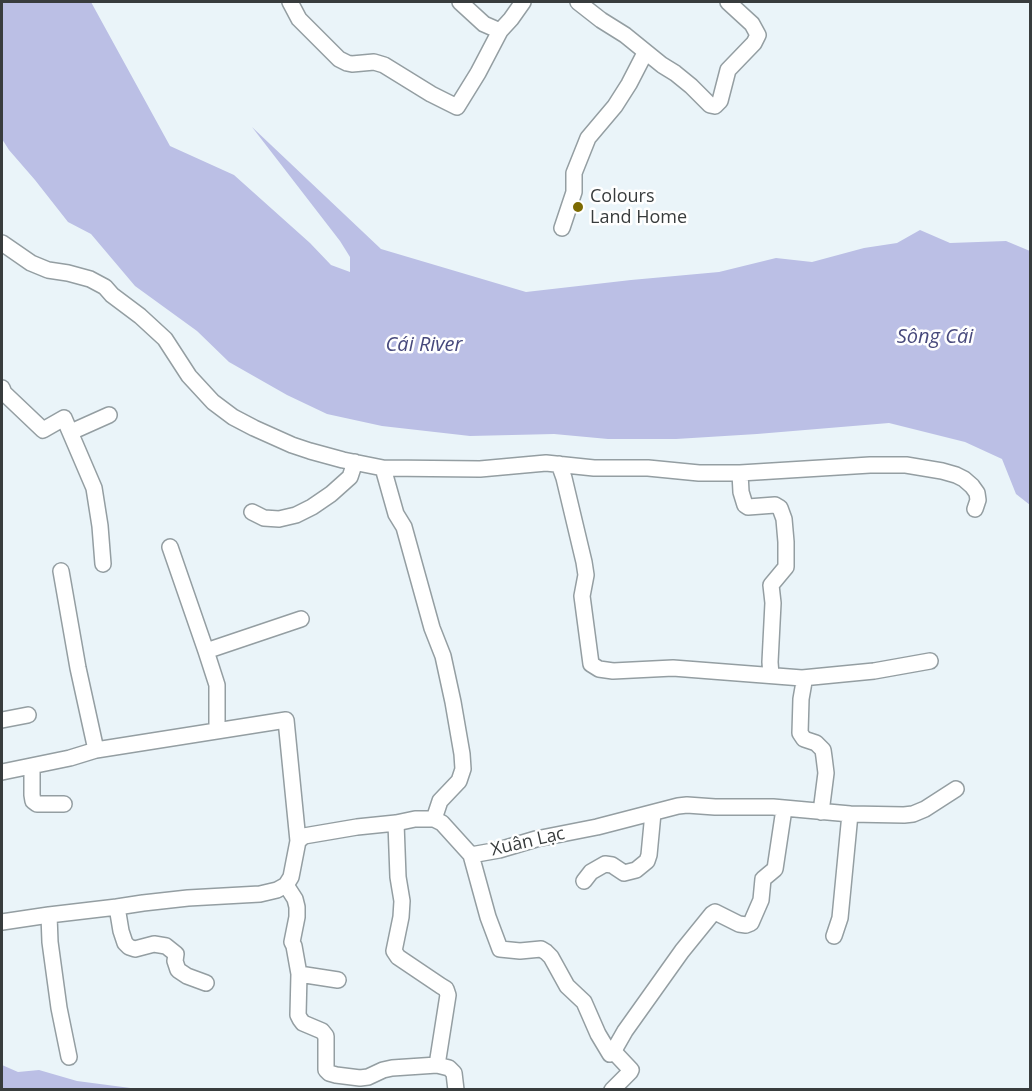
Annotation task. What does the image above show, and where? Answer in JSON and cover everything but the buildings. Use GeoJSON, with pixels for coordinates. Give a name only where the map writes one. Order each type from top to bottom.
{"type":"FeatureCollection","features":[{"type":"Feature","properties":{"kind":"street"},"geometry":{"type":"LineString","coordinates":[[290,2],[299,19],[339,59],[352,64],[374,62],[384,65],[457,107],[478,74],[500,31],[523,2]]}},
{"type":"Feature","properties":{"kind":"street"},"geometry":{"type":"LineString","coordinates":[[460,2],[484,24],[500,31]]}},
{"type":"Feature","properties":{"kind":"street"},"geometry":{"type":"LineString","coordinates":[[578,2],[692,86],[710,105],[715,106],[721,98],[728,70],[754,43],[758,35],[753,24],[728,2]]}},
{"type":"Feature","properties":{"kind":"street"},"geometry":{"type":"LineString","coordinates":[[562,228],[574,192],[574,173],[588,138],[615,106],[645,53]]}},
{"type":"Feature","properties":{"kind":"street"},"geometry":{"type":"LineString","coordinates":[[2,243],[31,263],[48,270],[90,279],[105,287],[165,339],[189,376],[213,402],[233,417],[254,428],[310,451],[383,468],[480,469],[559,464],[594,468],[648,468],[699,474],[906,465],[956,475],[972,486],[977,493],[978,500],[975,509]]}},
{"type":"Feature","properties":{"kind":"street"},"geometry":{"type":"LineString","coordinates":[[2,388],[4,393],[43,430],[64,418],[94,488],[103,564]]}},
{"type":"Feature","properties":{"kind":"street"},"geometry":{"type":"LineString","coordinates":[[71,432],[109,415]]}},
{"type":"Feature","properties":{"kind":"street"},"geometry":{"type":"LineString","coordinates":[[252,512],[264,518],[279,519],[296,515],[312,507],[350,477],[355,462]]}},
{"type":"Feature","properties":{"kind":"street"},"geometry":{"type":"LineString","coordinates":[[559,464],[584,562],[586,575],[582,596],[591,664],[594,667],[613,671],[673,668],[802,678],[874,671],[930,661]]}},
{"type":"Feature","properties":{"kind":"street"},"geometry":{"type":"LineString","coordinates":[[298,841],[310,834],[357,826],[434,819],[440,801],[459,781],[463,770],[445,666],[404,527],[396,514],[383,468]]}},
{"type":"Feature","properties":{"kind":"street"},"geometry":{"type":"LineString","coordinates":[[740,473],[741,492],[745,505],[748,507],[778,506],[784,519],[786,567],[771,585],[773,603],[771,675]]}},
{"type":"Feature","properties":{"kind":"street"},"geometry":{"type":"LineString","coordinates":[[170,547],[216,685],[217,731]]}},
{"type":"Feature","properties":{"kind":"street"},"geometry":{"type":"LineString","coordinates":[[61,571],[78,668],[96,750]]}},
{"type":"Feature","properties":{"kind":"street"},"geometry":{"type":"LineString","coordinates":[[206,651],[301,619]]}},
{"type":"Feature","properties":{"kind":"street"},"geometry":{"type":"LineString","coordinates":[[802,678],[804,682],[800,733],[804,739],[816,743],[823,750],[824,757],[826,773],[821,812]]}},
{"type":"Feature","properties":{"kind":"street"},"geometry":{"type":"LineString","coordinates":[[2,720],[28,715]]}},
{"type":"Feature","properties":{"kind":"street"},"geometry":{"type":"LineString","coordinates":[[2,772],[96,750],[286,720],[298,841],[291,877],[286,885],[277,890],[260,894],[143,903],[2,922]]}},
{"type":"Feature","properties":{"kind":"street"},"geometry":{"type":"LineString","coordinates":[[32,766],[33,801],[37,804],[64,804]]}},
{"type":"Feature","properties":{"kind":"street","name":"Xuân Lạc"},"geometry":{"type":"LineString","coordinates":[[434,819],[442,823],[471,855],[678,806],[772,807],[850,814],[904,815],[925,809],[956,789]]}},
{"type":"Feature","properties":{"kind":"street"},"geometry":{"type":"LineString","coordinates":[[615,1053],[616,1045],[625,1031],[682,951],[712,914],[716,912],[739,924],[751,923],[761,900],[763,879],[775,869],[784,809]]}},
{"type":"Feature","properties":{"kind":"street"},"geometry":{"type":"LineString","coordinates":[[584,881],[591,872],[605,864],[612,864],[624,873],[636,870],[648,861],[652,813]]}},
{"type":"Feature","properties":{"kind":"street"},"geometry":{"type":"LineString","coordinates":[[834,936],[840,918],[850,814]]}},
{"type":"Feature","properties":{"kind":"street"},"geometry":{"type":"LineString","coordinates":[[396,823],[398,877],[402,901],[394,951],[398,957],[446,989],[448,995],[437,1065]]}},
{"type":"Feature","properties":{"kind":"street"},"geometry":{"type":"LineString","coordinates":[[471,855],[488,917],[500,950],[541,949],[546,952],[567,986],[584,1002],[594,1027],[610,1054],[615,1053],[631,1070],[612,1089]]}},
{"type":"Feature","properties":{"kind":"street"},"geometry":{"type":"LineString","coordinates":[[286,885],[296,899],[297,907],[292,942],[299,974],[298,1015],[303,1023],[322,1031],[326,1036],[326,1070],[329,1073],[360,1078],[392,1068],[437,1065],[449,1068],[454,1073],[456,1089]]}},
{"type":"Feature","properties":{"kind":"street"},"geometry":{"type":"LineString","coordinates":[[117,907],[121,932],[129,947],[135,949],[154,944],[166,946],[176,954],[175,961],[178,970],[206,983]]}},
{"type":"Feature","properties":{"kind":"street"},"geometry":{"type":"LineString","coordinates":[[49,915],[50,942],[59,1008],[69,1057]]}},
{"type":"Feature","properties":{"kind":"street"},"geometry":{"type":"LineString","coordinates":[[299,974],[338,980]]}},
{"type":"Feature","properties":{"kind":"water","name":"Sông Cái"},"geometry":{"type":"Polygon","coordinates":[[[2,2],[91,2],[170,146],[234,175],[310,243],[331,265],[350,272],[350,257],[340,241],[252,127],[381,249],[526,292],[719,272],[776,258],[812,262],[864,248],[897,243],[920,230],[950,243],[1006,241],[1030,251],[1030,505],[1016,494],[1002,459],[965,442],[889,423],[676,439],[608,439],[554,434],[470,436],[382,426],[327,414],[287,395],[229,362],[197,331],[135,286],[91,234],[68,222],[9,150],[2,139],[2,2]]]}},
{"type":"Feature","properties":{"kind":"water"},"geometry":{"type":"Polygon","coordinates":[[[2,1065],[18,1072],[39,1070],[77,1081],[138,1089],[2,1089],[2,1065]]]}},
{"type":"Feature","properties":{"kind":"place","name":"Colours Land Home"},"geometry":{"type":"Point","coordinates":[578,207]}},
{"type":"Feature","properties":{"kind":"water label","name":"Cái River"},"geometry":{"type":"Point","coordinates":[424,345]}}]}
